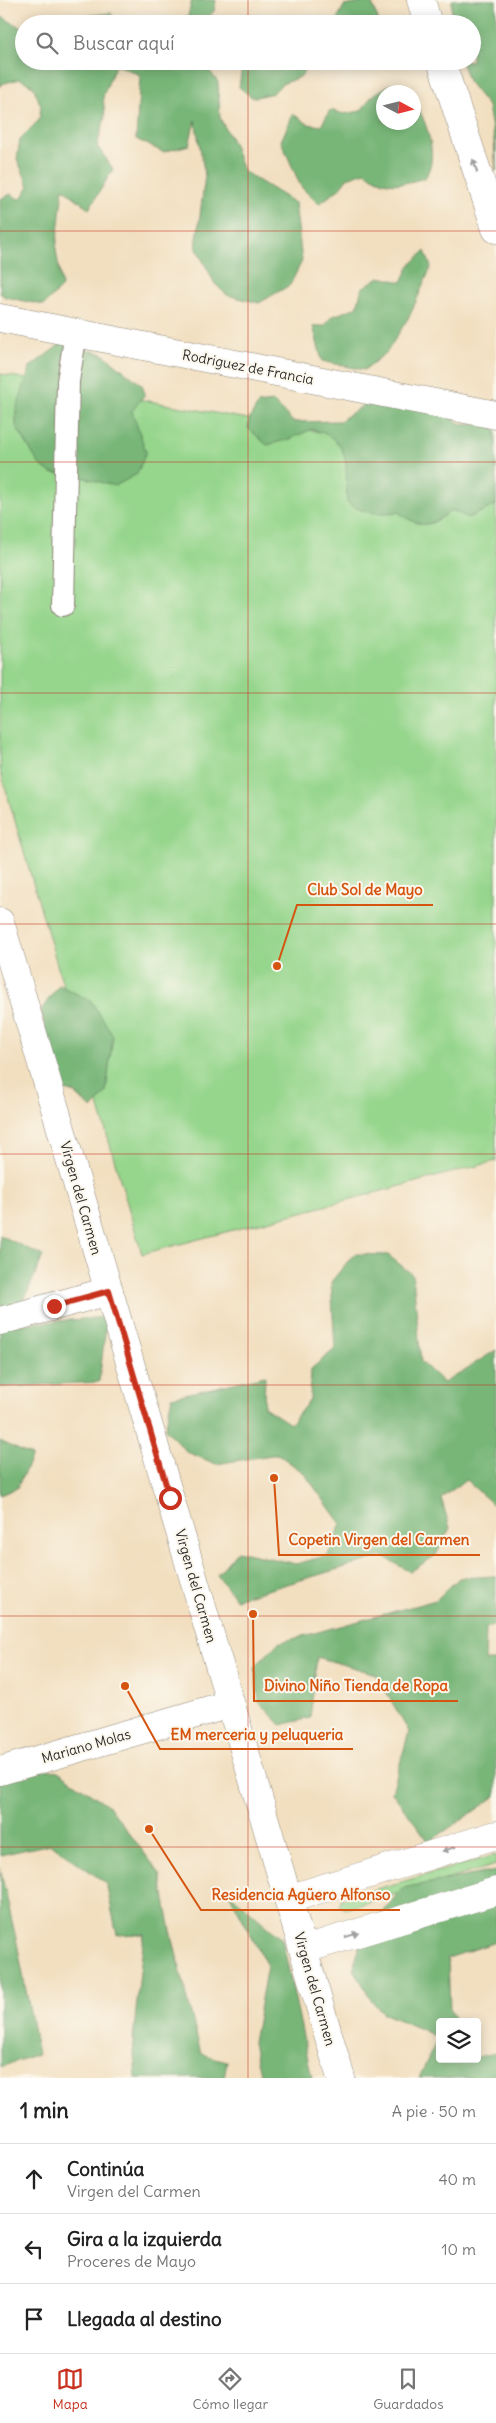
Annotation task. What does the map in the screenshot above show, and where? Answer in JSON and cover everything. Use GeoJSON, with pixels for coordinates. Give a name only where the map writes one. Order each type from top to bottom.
{"type":"FeatureCollection","features":[{"type":"Feature","properties":{"kind":"street"},"geometry":{"type":"LineString","coordinates":[[421,0],[425,15]]}},
{"type":"Feature","properties":{"kind":"street"},"geometry":{"type":"LineString","coordinates":[[444,70],[496,228]]}},
{"type":"Feature","properties":{"kind":"street","name":"Rodriguez de Francia"},"geometry":{"type":"LineString","coordinates":[[0,318],[496,415]]}},
{"type":"Feature","properties":{"kind":"street","name":"Virgen del Carmen"},"geometry":{"type":"LineString","coordinates":[[0,922],[230,1704],[288,1899],[305,1949],[341,2078]]}},
{"type":"Feature","properties":{"kind":"street"},"geometry":{"type":"LineString","coordinates":[[0,1321],[109,1291]]}},
{"type":"Feature","properties":{"kind":"street","name":"Mariano Molas"},"geometry":{"type":"LineString","coordinates":[[0,1771],[230,1704]]}},
{"type":"Feature","properties":{"kind":"street"},"geometry":{"type":"LineString","coordinates":[[288,1899],[496,1835]]}},
{"type":"Feature","properties":{"kind":"street"},"geometry":{"type":"LineString","coordinates":[[305,1949],[496,1891]]}},
{"type":"Feature","properties":{"kind":"lane"},"geometry":{"type":"LineString","coordinates":[[63,605],[68,381],[76,333]]}},
{"type":"Feature","properties":{"kind":"green space"},"geometry":{"type":"Polygon","coordinates":[[[192,0],[216,0],[214,11],[210,15],[188,15],[192,0]]]}},
{"type":"Feature","properties":{"kind":"green space"},"geometry":{"type":"Polygon","coordinates":[[[452,0],[496,0],[496,171],[494,140],[488,106],[468,81],[464,70],[481,70],[481,15],[451,15],[452,0]]]}},
{"type":"Feature","properties":{"kind":"green space"},"geometry":{"type":"Polygon","coordinates":[[[371,1],[376,15],[339,15],[344,6],[371,1]]]}},
{"type":"Feature","properties":{"kind":"green space"},"geometry":{"type":"Polygon","coordinates":[[[111,13],[112,15],[93,15],[111,13]]]}},
{"type":"Feature","properties":{"kind":"green space"},"geometry":{"type":"Polygon","coordinates":[[[2,17],[15,24],[15,70],[114,70],[103,96],[105,117],[97,146],[113,169],[89,209],[63,188],[56,250],[62,287],[44,305],[5,297],[0,293],[0,199],[11,194],[20,200],[29,186],[17,159],[20,139],[39,120],[41,106],[33,86],[20,79],[1,84],[0,87],[0,18],[2,17]]]}},
{"type":"Feature","properties":{"kind":"green space"},"geometry":{"type":"Polygon","coordinates":[[[129,70],[209,70],[218,82],[220,118],[234,145],[243,171],[295,203],[302,261],[290,285],[259,303],[227,295],[215,284],[196,247],[205,176],[195,120],[189,145],[163,152],[136,139],[140,75],[129,70]]]}},
{"type":"Feature","properties":{"kind":"green space"},"geometry":{"type":"Polygon","coordinates":[[[242,70],[304,70],[302,76],[282,84],[273,93],[253,98],[239,87],[242,70]]]}},
{"type":"Feature","properties":{"kind":"green space"},"geometry":{"type":"Polygon","coordinates":[[[376,93],[376,130],[421,130],[421,114],[430,139],[432,155],[431,165],[425,178],[394,184],[380,181],[365,172],[347,178],[339,189],[319,204],[301,187],[281,141],[293,114],[308,124],[321,126],[330,110],[344,114],[361,111],[376,93]]]}},
{"type":"Feature","properties":{"kind":"green space"},"geometry":{"type":"Polygon","coordinates":[[[425,251],[431,267],[410,315],[387,352],[364,370],[322,361],[313,326],[325,326],[331,317],[357,307],[362,288],[379,277],[402,282],[410,265],[425,251]]]}},
{"type":"Feature","properties":{"kind":"green space"},"geometry":{"type":"Polygon","coordinates":[[[62,343],[103,354],[142,385],[145,394],[132,411],[146,452],[137,474],[115,486],[74,475],[51,473],[39,464],[16,426],[16,411],[30,367],[62,343]]]}},
{"type":"Feature","properties":{"kind":"green space"},"geometry":{"type":"Polygon","coordinates":[[[0,374],[496,464],[496,1161],[142,1254],[0,770],[0,374]]]}},
{"type":"Feature","properties":{"kind":"green space"},"geometry":{"type":"Polygon","coordinates":[[[371,400],[446,412],[461,425],[490,423],[496,431],[496,505],[468,518],[452,510],[437,520],[425,524],[420,524],[406,518],[398,512],[377,513],[365,511],[347,502],[346,467],[341,448],[335,441],[325,434],[312,429],[290,439],[267,445],[248,428],[250,418],[258,404],[274,402],[293,422],[340,421],[371,400]]]}},
{"type":"Feature","properties":{"kind":"green space"},"geometry":{"type":"Polygon","coordinates":[[[59,985],[91,1001],[113,1035],[106,1092],[92,1109],[75,1093],[59,1088],[41,1010],[59,985]]]}},
{"type":"Feature","properties":{"kind":"green space"},"geometry":{"type":"Polygon","coordinates":[[[0,1235],[43,1256],[16,1319],[10,1325],[107,1317],[99,1382],[0,1387],[0,1235]]]}},
{"type":"Feature","properties":{"kind":"green space"},"geometry":{"type":"Polygon","coordinates":[[[354,1254],[388,1255],[413,1275],[421,1362],[444,1383],[496,1350],[496,1507],[466,1480],[441,1498],[450,1528],[436,1555],[410,1572],[383,1556],[236,1599],[217,1575],[237,1551],[296,1564],[328,1555],[341,1524],[304,1473],[278,1454],[216,1464],[187,1452],[165,1429],[172,1397],[265,1376],[264,1407],[290,1424],[310,1400],[311,1369],[335,1349],[331,1282],[354,1254]]]}},
{"type":"Feature","properties":{"kind":"green space"},"geometry":{"type":"Polygon","coordinates":[[[0,1441],[32,1456],[17,1488],[0,1495],[0,1441]]]}},
{"type":"Feature","properties":{"kind":"green space"},"geometry":{"type":"Polygon","coordinates":[[[496,1576],[496,1623],[486,1628],[485,1661],[496,1661],[496,1796],[429,1842],[392,1792],[409,1732],[376,1674],[317,1657],[310,1718],[281,1725],[259,1702],[255,1667],[278,1643],[436,1600],[459,1578],[496,1576]]]}},
{"type":"Feature","properties":{"kind":"green space"},"geometry":{"type":"Polygon","coordinates":[[[0,1764],[58,1771],[109,1806],[160,1874],[172,1936],[201,2054],[227,2061],[224,2078],[136,2078],[133,2040],[144,1934],[117,1935],[106,1883],[51,1844],[0,1855],[0,1764]]]}},
{"type":"Feature","properties":{"kind":"green space"},"geometry":{"type":"Polygon","coordinates":[[[496,1855],[496,1865],[345,1909],[340,1906],[341,1899],[496,1855]]]}},
{"type":"Feature","properties":{"kind":"green space"},"geometry":{"type":"Polygon","coordinates":[[[0,1868],[17,1943],[38,2054],[0,2067],[0,1868]]]}},
{"type":"Feature","properties":{"kind":"green space"},"geometry":{"type":"Polygon","coordinates":[[[496,1871],[496,1942],[448,1958],[450,2010],[454,2018],[436,2018],[436,2037],[383,2013],[372,2001],[354,1969],[356,1955],[362,1940],[402,1888],[496,1871]]]}},
{"type":"Feature","properties":{"kind":"green space"},"geometry":{"type":"Polygon","coordinates":[[[229,1893],[282,1939],[312,2078],[261,2078],[253,2043],[267,1966],[229,1893]]]}},
{"type":"Feature","properties":{"kind":"green space"},"geometry":{"type":"Polygon","coordinates":[[[436,2042],[436,2063],[481,2063],[481,2056],[496,2053],[496,2078],[419,2078],[436,2042]]]}},
{"type":"Feature","properties":{"kind":"place","name":"Club Sol de Mayo"},"geometry":{"type":"Point","coordinates":[277,966]}},
{"type":"Feature","properties":{"kind":"place","name":"Copetin Virgen del Carmen"},"geometry":{"type":"Point","coordinates":[274,1478]}},
{"type":"Feature","properties":{"kind":"place","name":"Divino Niño Tienda de Ropa"},"geometry":{"type":"Point","coordinates":[253,1614]}},
{"type":"Feature","properties":{"kind":"place","name":"EM merceria y peluqueria"},"geometry":{"type":"Point","coordinates":[125,1686]}},
{"type":"Feature","properties":{"kind":"place","name":"Residencia Agüero Alfonso"},"geometry":{"type":"Point","coordinates":[149,1829]}},
{"type":"Feature","properties":{"kind":"route"},"geometry":{"type":"LineString","coordinates":[[54,1306],[109,1291],[170,1498]]}}]}
